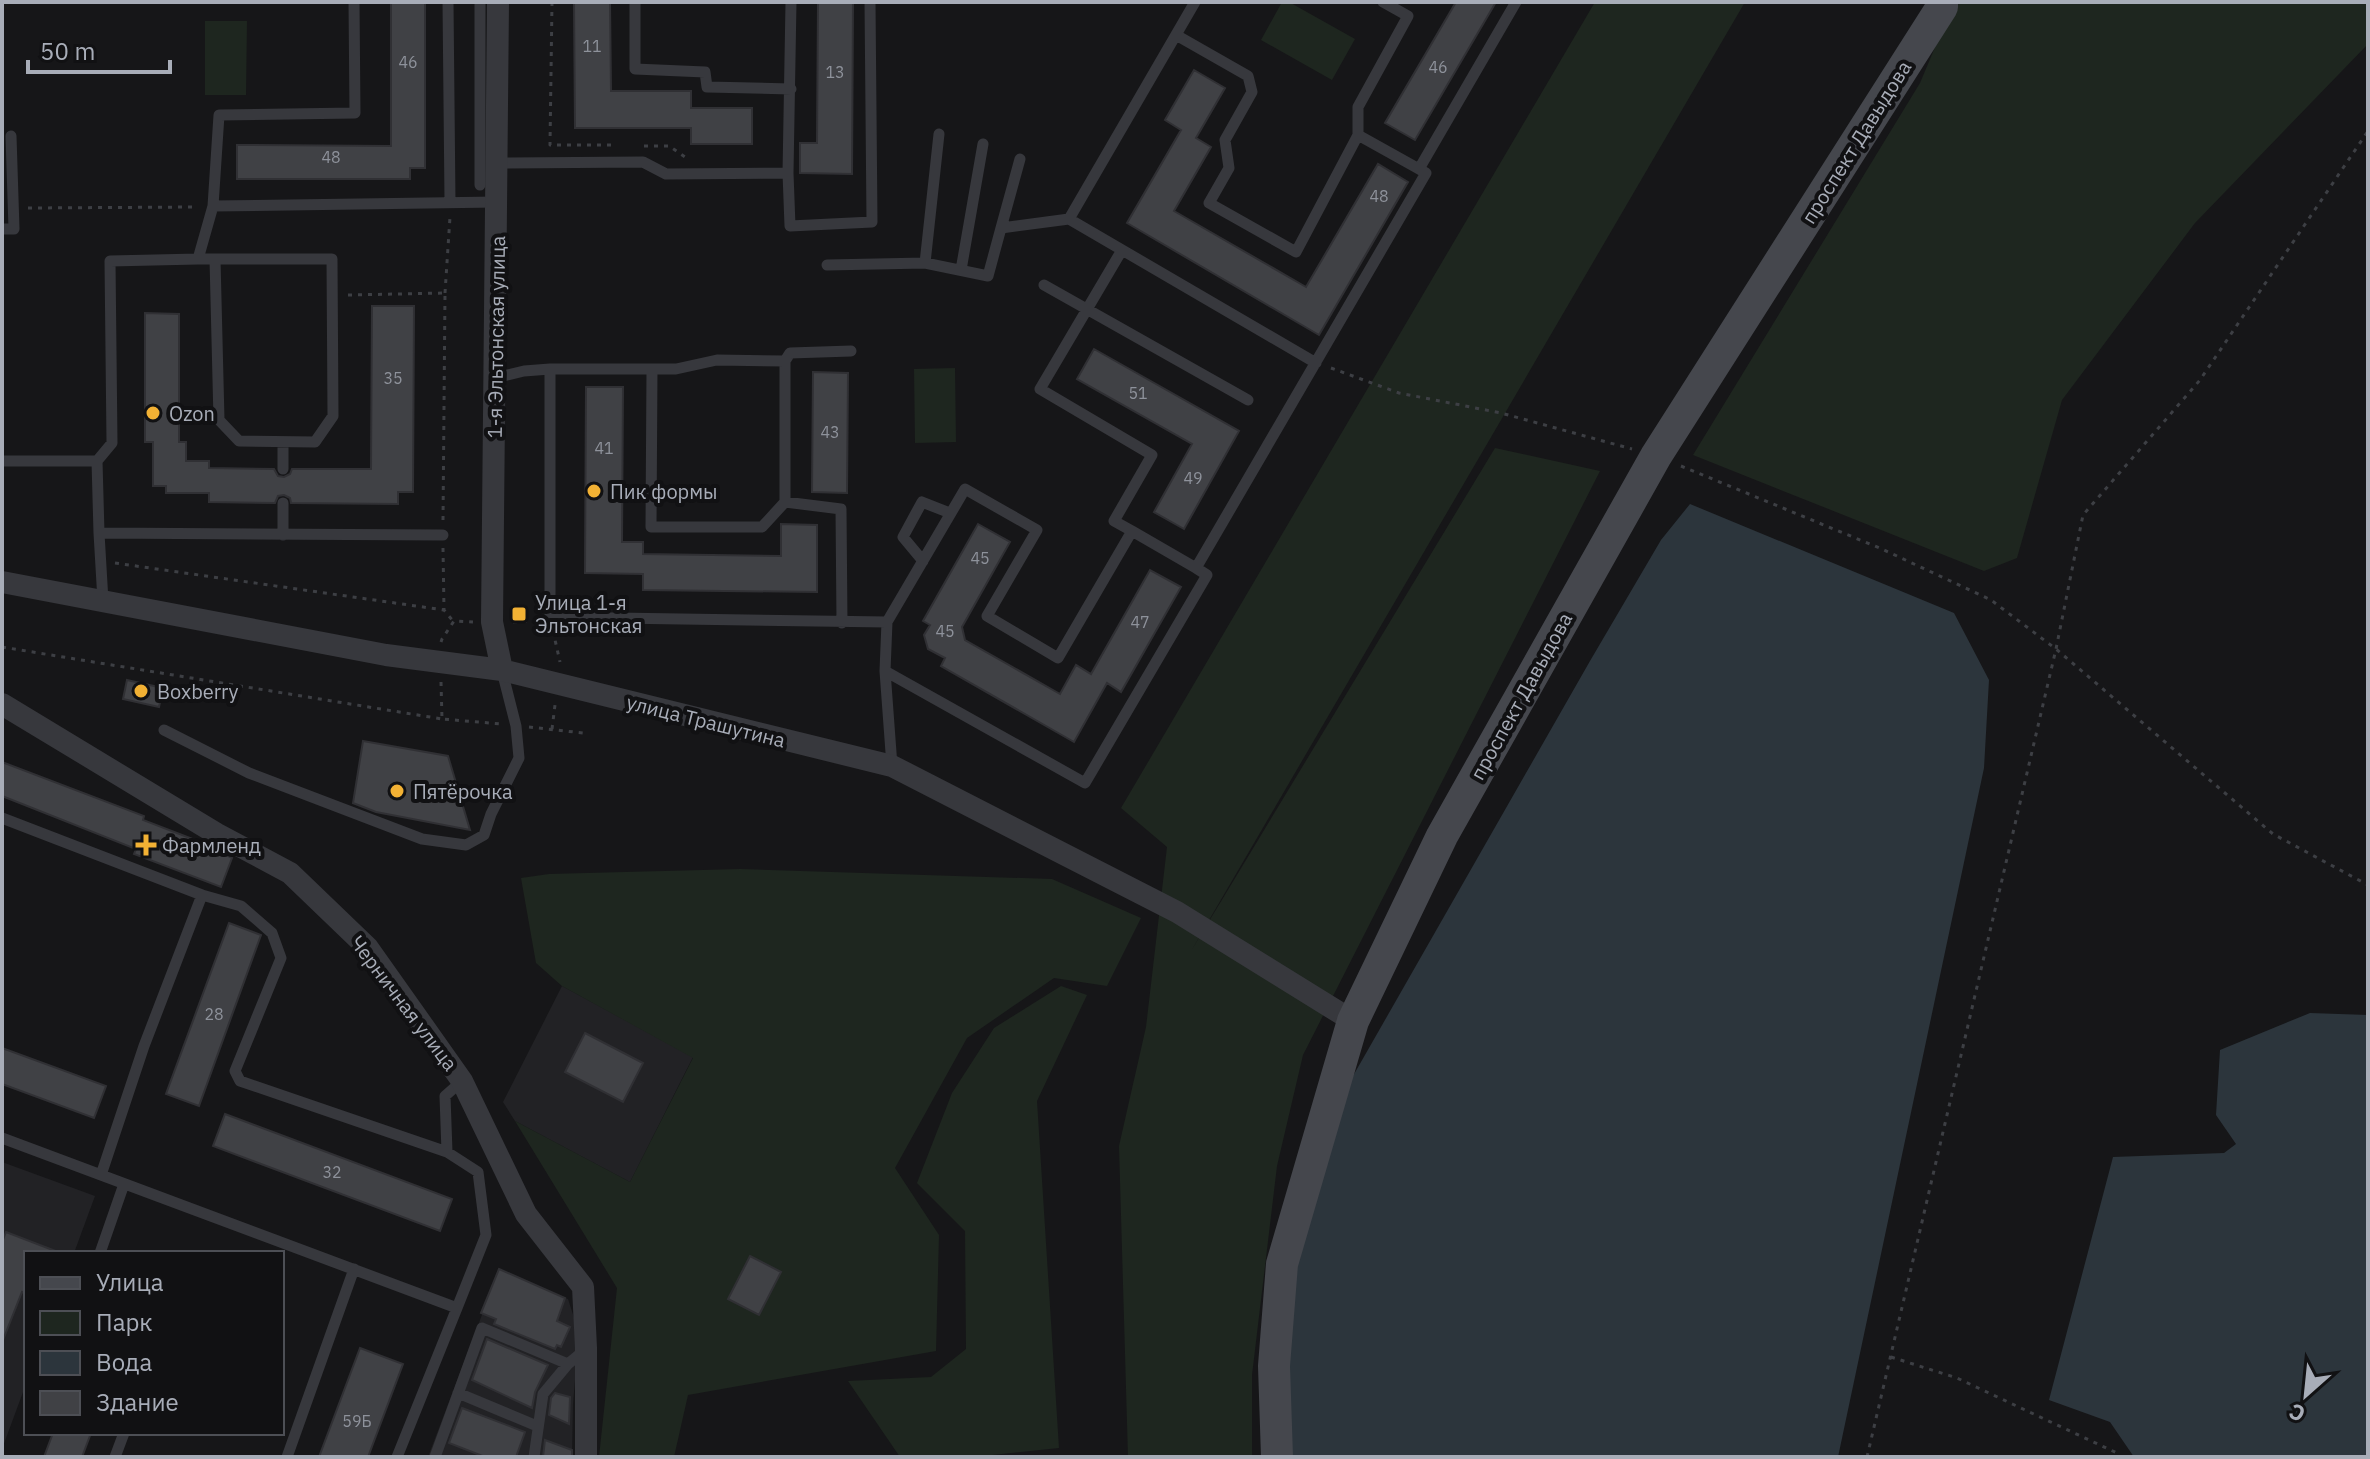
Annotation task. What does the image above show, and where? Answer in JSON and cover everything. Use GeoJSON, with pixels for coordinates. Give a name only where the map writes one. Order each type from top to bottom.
{"type":"FeatureCollection","features":[{"type":"Feature","properties":{"kind":"street","name":"1-я Эльтонская улица"},"geometry":{"type":"LineString","coordinates":[[498,2],[492,622],[502,670]]}},
{"type":"Feature","properties":{"kind":"street","name":"проспект Давыдова"},"geometry":{"type":"LineString","coordinates":[[1277,1457],[1274,1366],[1282,1264],[1353,1021],[1442,836],[1656,456],[1942,7],[1942,2]]}},
{"type":"Feature","properties":{"kind":"street","name":"улица Трашутина"},"geometry":{"type":"LineString","coordinates":[[2,582],[386,655],[502,670],[892,766],[1177,912],[1353,1021]]}},
{"type":"Feature","properties":{"kind":"street","name":"Черничная улица"},"geometry":{"type":"LineString","coordinates":[[2,704],[217,834],[290,873],[368,948],[462,1081],[526,1214],[583,1287],[586,1457]]}},
{"type":"Feature","properties":{"kind":"lane"},"geometry":{"type":"LineString","coordinates":[[198,259],[213,206],[219,115],[355,113],[354,2]]}},
{"type":"Feature","properties":{"kind":"lane"},"geometry":{"type":"LineString","coordinates":[[448,2],[450,202]]}},
{"type":"Feature","properties":{"kind":"lane"},"geometry":{"type":"LineString","coordinates":[[480,2],[480,185]]}},
{"type":"Feature","properties":{"kind":"lane"},"geometry":{"type":"LineString","coordinates":[[635,2],[635,69],[705,72],[707,87],[791,89]]}},
{"type":"Feature","properties":{"kind":"lane"},"geometry":{"type":"LineString","coordinates":[[791,2],[790,226],[872,222],[870,2]]}},
{"type":"Feature","properties":{"kind":"lane"},"geometry":{"type":"LineString","coordinates":[[1069,219],[1195,2]]}},
{"type":"Feature","properties":{"kind":"lane"},"geometry":{"type":"LineString","coordinates":[[1176,35],[1248,76],[1252,92],[1225,140],[1229,168],[1209,203],[1296,252],[1358,135],[1358,107],[1408,16],[1383,2]]}},
{"type":"Feature","properties":{"kind":"lane"},"geometry":{"type":"LineString","coordinates":[[1419,169],[1516,2]]}},
{"type":"Feature","properties":{"kind":"lane"},"geometry":{"type":"LineString","coordinates":[[925,263],[939,134]]}},
{"type":"Feature","properties":{"kind":"lane"},"geometry":{"type":"LineString","coordinates":[[1196,568],[1426,173],[1358,135]]}},
{"type":"Feature","properties":{"kind":"lane"},"geometry":{"type":"LineString","coordinates":[[2,229],[14,229],[11,136]]}},
{"type":"Feature","properties":{"kind":"lane"},"geometry":{"type":"LineString","coordinates":[[961,270],[983,144]]}},
{"type":"Feature","properties":{"kind":"lane"},"geometry":{"type":"LineString","coordinates":[[827,265],[925,263],[988,276],[1020,159]]}},
{"type":"Feature","properties":{"kind":"lane"},"geometry":{"type":"LineString","coordinates":[[498,163],[643,162],[666,174],[788,173]]}},
{"type":"Feature","properties":{"kind":"lane"},"geometry":{"type":"LineString","coordinates":[[213,206],[498,202]]}},
{"type":"Feature","properties":{"kind":"lane"},"geometry":{"type":"LineString","coordinates":[[1001,228],[1069,219],[1316,363]]}},
{"type":"Feature","properties":{"kind":"lane"},"geometry":{"type":"LineString","coordinates":[[885,671],[1085,783],[1207,575],[1114,521],[1152,455],[1040,389],[1122,250]]}},
{"type":"Feature","properties":{"kind":"lane"},"geometry":{"type":"LineString","coordinates":[[103,601],[97,461],[112,443],[110,261],[198,259],[215,259],[332,259],[333,416],[315,442],[239,441],[219,420],[215,259]]}},
{"type":"Feature","properties":{"kind":"lane"},"geometry":{"type":"LineString","coordinates":[[1044,285],[1248,400]]}},
{"type":"Feature","properties":{"kind":"lane"},"geometry":{"type":"LineString","coordinates":[[652,369],[651,527],[762,527],[785,502],[785,361],[790,353],[851,351]]}},
{"type":"Feature","properties":{"kind":"lane"},"geometry":{"type":"LineString","coordinates":[[495,378],[550,369],[676,369],[717,360],[785,361]]}},
{"type":"Feature","properties":{"kind":"lane"},"geometry":{"type":"LineString","coordinates":[[550,369],[550,617],[887,622]]}},
{"type":"Feature","properties":{"kind":"lane"},"geometry":{"type":"LineString","coordinates":[[283,442],[283,469]]}},
{"type":"Feature","properties":{"kind":"lane"},"geometry":{"type":"LineString","coordinates":[[2,461],[97,461]]}},
{"type":"Feature","properties":{"kind":"lane"},"geometry":{"type":"LineString","coordinates":[[892,766],[885,671],[887,622],[965,489],[1037,530],[987,616],[1058,658],[1132,531]]}},
{"type":"Feature","properties":{"kind":"lane"},"geometry":{"type":"LineString","coordinates":[[785,502],[841,509],[842,623]]}},
{"type":"Feature","properties":{"kind":"lane"},"geometry":{"type":"LineString","coordinates":[[923,561],[903,537],[922,502],[950,513]]}},
{"type":"Feature","properties":{"kind":"lane"},"geometry":{"type":"LineString","coordinates":[[283,503],[283,535]]}},
{"type":"Feature","properties":{"kind":"lane"},"geometry":{"type":"LineString","coordinates":[[99,533],[443,535]]}},
{"type":"Feature","properties":{"kind":"lane"},"geometry":{"type":"LineString","coordinates":[[164,730],[249,773],[350,812],[422,839],[466,845],[484,835],[519,758],[516,726],[502,670]]}},
{"type":"Feature","properties":{"kind":"lane"},"geometry":{"type":"LineString","coordinates":[[2,818],[202,895],[241,906],[272,933],[281,958],[235,1071],[240,1081],[447,1152],[478,1172],[486,1235],[397,1457]]}},
{"type":"Feature","properties":{"kind":"lane"},"geometry":{"type":"LineString","coordinates":[[101,1175],[144,1046],[202,895]]}},
{"type":"Feature","properties":{"kind":"lane"},"geometry":{"type":"LineString","coordinates":[[447,1152],[445,1096],[462,1081]]}},
{"type":"Feature","properties":{"kind":"lane"},"geometry":{"type":"LineString","coordinates":[[2,1138],[457,1308]]}},
{"type":"Feature","properties":{"kind":"lane"},"geometry":{"type":"LineString","coordinates":[[101,1251],[124,1184]]}},
{"type":"Feature","properties":{"kind":"lane"},"geometry":{"type":"LineString","coordinates":[[287,1457],[354,1269]]}},
{"type":"Feature","properties":{"kind":"lane"},"geometry":{"type":"LineString","coordinates":[[435,1457],[482,1328],[568,1364]]}},
{"type":"Feature","properties":{"kind":"lane"},"geometry":{"type":"LineString","coordinates":[[534,1457],[543,1394],[586,1348]]}},
{"type":"Feature","properties":{"kind":"lane"},"geometry":{"type":"LineString","coordinates":[[458,1393],[537,1426]]}},
{"type":"Feature","properties":{"kind":"lane"},"geometry":{"type":"LineString","coordinates":[[115,1457],[123,1435]]}},
{"type":"Feature","properties":{"kind":"path"},"geometry":{"type":"LineString","coordinates":[[552,2],[550,145],[625,146]]}},
{"type":"Feature","properties":{"kind":"path"},"geometry":{"type":"LineString","coordinates":[[1867,1457],[2056,649],[2083,515],[2200,380],[2368,131]]}},
{"type":"Feature","properties":{"kind":"path"},"geometry":{"type":"LineString","coordinates":[[639,146],[669,146],[693,163]]}},
{"type":"Feature","properties":{"kind":"path"},"geometry":{"type":"LineString","coordinates":[[444,610],[445,293],[450,202]]}},
{"type":"Feature","properties":{"kind":"path"},"geometry":{"type":"LineString","coordinates":[[13,209],[213,206]]}},
{"type":"Feature","properties":{"kind":"path"},"geometry":{"type":"LineString","coordinates":[[332,295],[445,293]]}},
{"type":"Feature","properties":{"kind":"path"},"geometry":{"type":"LineString","coordinates":[[1316,363],[1399,393],[1501,413],[1656,456],[1882,549],[1991,600],[2056,649],[2273,834],[2368,885]]}},
{"type":"Feature","properties":{"kind":"path"},"geometry":{"type":"LineString","coordinates":[[101,561],[444,610],[454,621]]}},
{"type":"Feature","properties":{"kind":"path"},"geometry":{"type":"LineString","coordinates":[[2,647],[442,719]]}},
{"type":"Feature","properties":{"kind":"path"},"geometry":{"type":"LineString","coordinates":[[1891,1357],[1957,1378],[2119,1454]]}},
{"type":"Feature","properties":{"kind":"shaded area"},"geometry":{"type":"Polygon","coordinates":[[[562,986],[693,1057],[630,1182],[515,1121],[503,1102],[562,986]]]}},
{"type":"Feature","properties":{"kind":"shaded area"},"geometry":{"type":"Polygon","coordinates":[[[2,1162],[95,1196],[75,1251],[24,1251],[24,1389],[2,1449],[2,1162]]]}},
{"type":"Feature","properties":{"kind":"shaded area"},"geometry":{"type":"Polygon","coordinates":[[[499,1270],[568,1299],[579,1333],[572,1457],[428,1457],[499,1270]]]}},
{"type":"Feature","properties":{"kind":"green space"},"geometry":{"type":"Polygon","coordinates":[[[1282,2],[1289,2],[1355,39],[1332,80],[1261,40],[1282,2]]]}},
{"type":"Feature","properties":{"kind":"green space"},"geometry":{"type":"Polygon","coordinates":[[[1595,2],[1745,2],[1191,951],[1495,448],[1600,471],[1303,1055],[1277,1166],[1252,1375],[1252,1457],[1128,1457],[1119,1146],[1146,1027],[1167,847],[1121,808],[1595,2]]]}},
{"type":"Feature","properties":{"kind":"green space"},"geometry":{"type":"Polygon","coordinates":[[[1954,2],[2368,2],[2368,44],[2195,223],[2062,400],[2017,558],[1984,571],[1693,455],[1920,83],[1954,2]]]}},
{"type":"Feature","properties":{"kind":"green space"},"geometry":{"type":"Polygon","coordinates":[[[205,21],[247,21],[246,95],[205,95],[205,21]]]}},
{"type":"Feature","properties":{"kind":"green space"},"geometry":{"type":"Polygon","coordinates":[[[955,368],[956,442],[915,443],[914,369],[955,368]]]}},
{"type":"Feature","properties":{"kind":"green space"},"geometry":{"type":"Polygon","coordinates":[[[740,869],[1052,879],[1141,918],[1107,986],[1054,978],[967,1038],[895,1168],[939,1235],[936,1351],[688,1395],[674,1457],[599,1457],[617,1288],[515,1121],[630,1182],[693,1058],[562,986],[536,963],[521,878],[549,874],[740,869]]]}},
{"type":"Feature","properties":{"kind":"green space"},"geometry":{"type":"Polygon","coordinates":[[[1061,986],[1087,995],[1037,1101],[1059,1448],[974,1457],[900,1457],[848,1381],[931,1377],[966,1349],[965,1231],[917,1183],[952,1093],[994,1028],[1061,986]]]}},
{"type":"Feature","properties":{"kind":"water"},"geometry":{"type":"Polygon","coordinates":[[[1690,504],[1954,613],[1989,680],[1984,768],[1838,1457],[1291,1457],[1285,1390],[1296,1266],[1345,1090],[1661,540],[1690,504]]]}},
{"type":"Feature","properties":{"kind":"water"},"geometry":{"type":"Polygon","coordinates":[[[2310,1013],[2368,1015],[2368,1457],[2134,1457],[2110,1422],[2049,1400],[2113,1157],[2224,1153],[2236,1144],[2216,1115],[2220,1050],[2310,1013]]]}},
{"type":"Feature","properties":{"kind":"building"},"geometry":{"type":"Polygon","coordinates":[[[391,2],[425,2],[425,168],[410,168],[410,179],[237,179],[237,145],[391,146],[391,2]]]}},
{"type":"Feature","properties":{"kind":"building"},"geometry":{"type":"Polygon","coordinates":[[[574,2],[610,2],[611,91],[691,91],[691,108],[752,108],[752,144],[691,144],[691,128],[575,128],[574,2]]]}},
{"type":"Feature","properties":{"kind":"building"},"geometry":{"type":"Polygon","coordinates":[[[818,2],[853,2],[852,174],[800,173],[800,143],[817,143],[818,2]]]}},
{"type":"Feature","properties":{"kind":"building"},"geometry":{"type":"Polygon","coordinates":[[[1456,2],[1496,2],[1415,140],[1385,123],[1456,2]]]}},
{"type":"Feature","properties":{"kind":"building"},"geometry":{"type":"Polygon","coordinates":[[[1194,70],[1225,88],[1196,138],[1211,147],[1174,211],[1306,287],[1378,164],[1408,182],[1319,335],[1127,223],[1181,130],[1165,120],[1194,70]]]}},
{"type":"Feature","properties":{"kind":"building"},"geometry":{"type":"Polygon","coordinates":[[[372,306],[414,306],[413,492],[398,492],[398,504],[291,503],[290,498],[284,495],[278,496],[275,503],[209,502],[209,493],[166,493],[166,486],[153,486],[153,442],[145,442],[145,313],[179,314],[179,442],[186,442],[186,461],[209,461],[209,468],[274,469],[278,476],[284,477],[292,469],[371,469],[372,306]]]}},
{"type":"Feature","properties":{"kind":"building"},"geometry":{"type":"Polygon","coordinates":[[[1094,349],[1239,431],[1184,529],[1154,512],[1192,444],[1077,379],[1094,349]]]}},
{"type":"Feature","properties":{"kind":"building"},"geometry":{"type":"Polygon","coordinates":[[[813,372],[848,373],[847,493],[812,492],[813,372]]]}},
{"type":"Feature","properties":{"kind":"building"},"geometry":{"type":"Polygon","coordinates":[[[586,387],[623,387],[622,542],[643,542],[643,554],[781,556],[781,524],[817,525],[817,592],[643,590],[643,574],[585,573],[586,387]]]}},
{"type":"Feature","properties":{"kind":"building"},"geometry":{"type":"Polygon","coordinates":[[[978,524],[1010,542],[962,627],[965,640],[1060,694],[1076,665],[1091,674],[1150,570],[1181,587],[1121,692],[1107,683],[1074,742],[941,666],[945,658],[928,649],[924,635],[930,625],[923,621],[978,524]]]}},
{"type":"Feature","properties":{"kind":"building"},"geometry":{"type":"Polygon","coordinates":[[[127,680],[163,688],[159,707],[123,699],[127,680]]]}},
{"type":"Feature","properties":{"kind":"building"},"geometry":{"type":"Polygon","coordinates":[[[363,741],[448,756],[470,830],[376,812],[353,803],[363,741]]]}},
{"type":"Feature","properties":{"kind":"building"},"geometry":{"type":"Polygon","coordinates":[[[2,762],[144,816],[143,820],[208,845],[232,858],[221,887],[134,854],[136,849],[2,796],[2,762]]]}},
{"type":"Feature","properties":{"kind":"building"},"geometry":{"type":"Polygon","coordinates":[[[229,923],[261,935],[199,1106],[166,1094],[229,923]]]}},
{"type":"Feature","properties":{"kind":"building"},"geometry":{"type":"Polygon","coordinates":[[[585,1033],[643,1063],[623,1102],[565,1072],[585,1033]]]}},
{"type":"Feature","properties":{"kind":"building"},"geometry":{"type":"Polygon","coordinates":[[[2,1048],[106,1086],[94,1118],[2,1084],[2,1048]]]}},
{"type":"Feature","properties":{"kind":"building"},"geometry":{"type":"Polygon","coordinates":[[[225,1114],[452,1199],[440,1231],[213,1146],[225,1114]]]}},
{"type":"Feature","properties":{"kind":"building"},"geometry":{"type":"Polygon","coordinates":[[[6,1232],[55,1251],[24,1251],[24,1293],[3,1340],[2,1242],[6,1232]]]}},
{"type":"Feature","properties":{"kind":"building"},"geometry":{"type":"Polygon","coordinates":[[[750,1256],[781,1272],[759,1315],[728,1299],[750,1256]]]}},
{"type":"Feature","properties":{"kind":"building"},"geometry":{"type":"Polygon","coordinates":[[[499,1269],[565,1298],[557,1321],[570,1327],[561,1347],[557,1345],[555,1349],[494,1324],[496,1319],[481,1313],[499,1269]]]}},
{"type":"Feature","properties":{"kind":"building"},"geometry":{"type":"Polygon","coordinates":[[[487,1339],[548,1365],[535,1392],[532,1408],[472,1380],[487,1339]]]}},
{"type":"Feature","properties":{"kind":"building"},"geometry":{"type":"Polygon","coordinates":[[[360,1348],[403,1364],[368,1457],[319,1457],[360,1348]]]}},
{"type":"Feature","properties":{"kind":"building"},"geometry":{"type":"Polygon","coordinates":[[[555,1393],[570,1397],[569,1424],[549,1415],[551,1398],[555,1393]]]}},
{"type":"Feature","properties":{"kind":"building"},"geometry":{"type":"Polygon","coordinates":[[[462,1408],[525,1432],[516,1457],[485,1457],[449,1443],[462,1408]]]}},
{"type":"Feature","properties":{"kind":"building"},"geometry":{"type":"Polygon","coordinates":[[[52,1435],[90,1435],[82,1457],[44,1457],[52,1435]]]}},
{"type":"Feature","properties":{"kind":"building"},"geometry":{"type":"Polygon","coordinates":[[[545,1440],[572,1450],[572,1457],[543,1457],[545,1440]]]}},
{"type":"Feature","properties":{"kind":"place","name":"Ozon"},"geometry":{"type":"Point","coordinates":[153,413]}},
{"type":"Feature","properties":{"kind":"place","name":"Пик формы"},"geometry":{"type":"Point","coordinates":[594,491]}},
{"type":"Feature","properties":{"kind":"place","name":"Улица 1-я Эльтонская"},"geometry":{"type":"Point","coordinates":[519,614]}},
{"type":"Feature","properties":{"kind":"place","name":"Boxberry"},"geometry":{"type":"Point","coordinates":[141,691]}},
{"type":"Feature","properties":{"kind":"place","name":"Пятёрочка"},"geometry":{"type":"Point","coordinates":[397,791]}},
{"type":"Feature","properties":{"kind":"place","name":"Фармленд"},"geometry":{"type":"Point","coordinates":[146,845]}}]}
